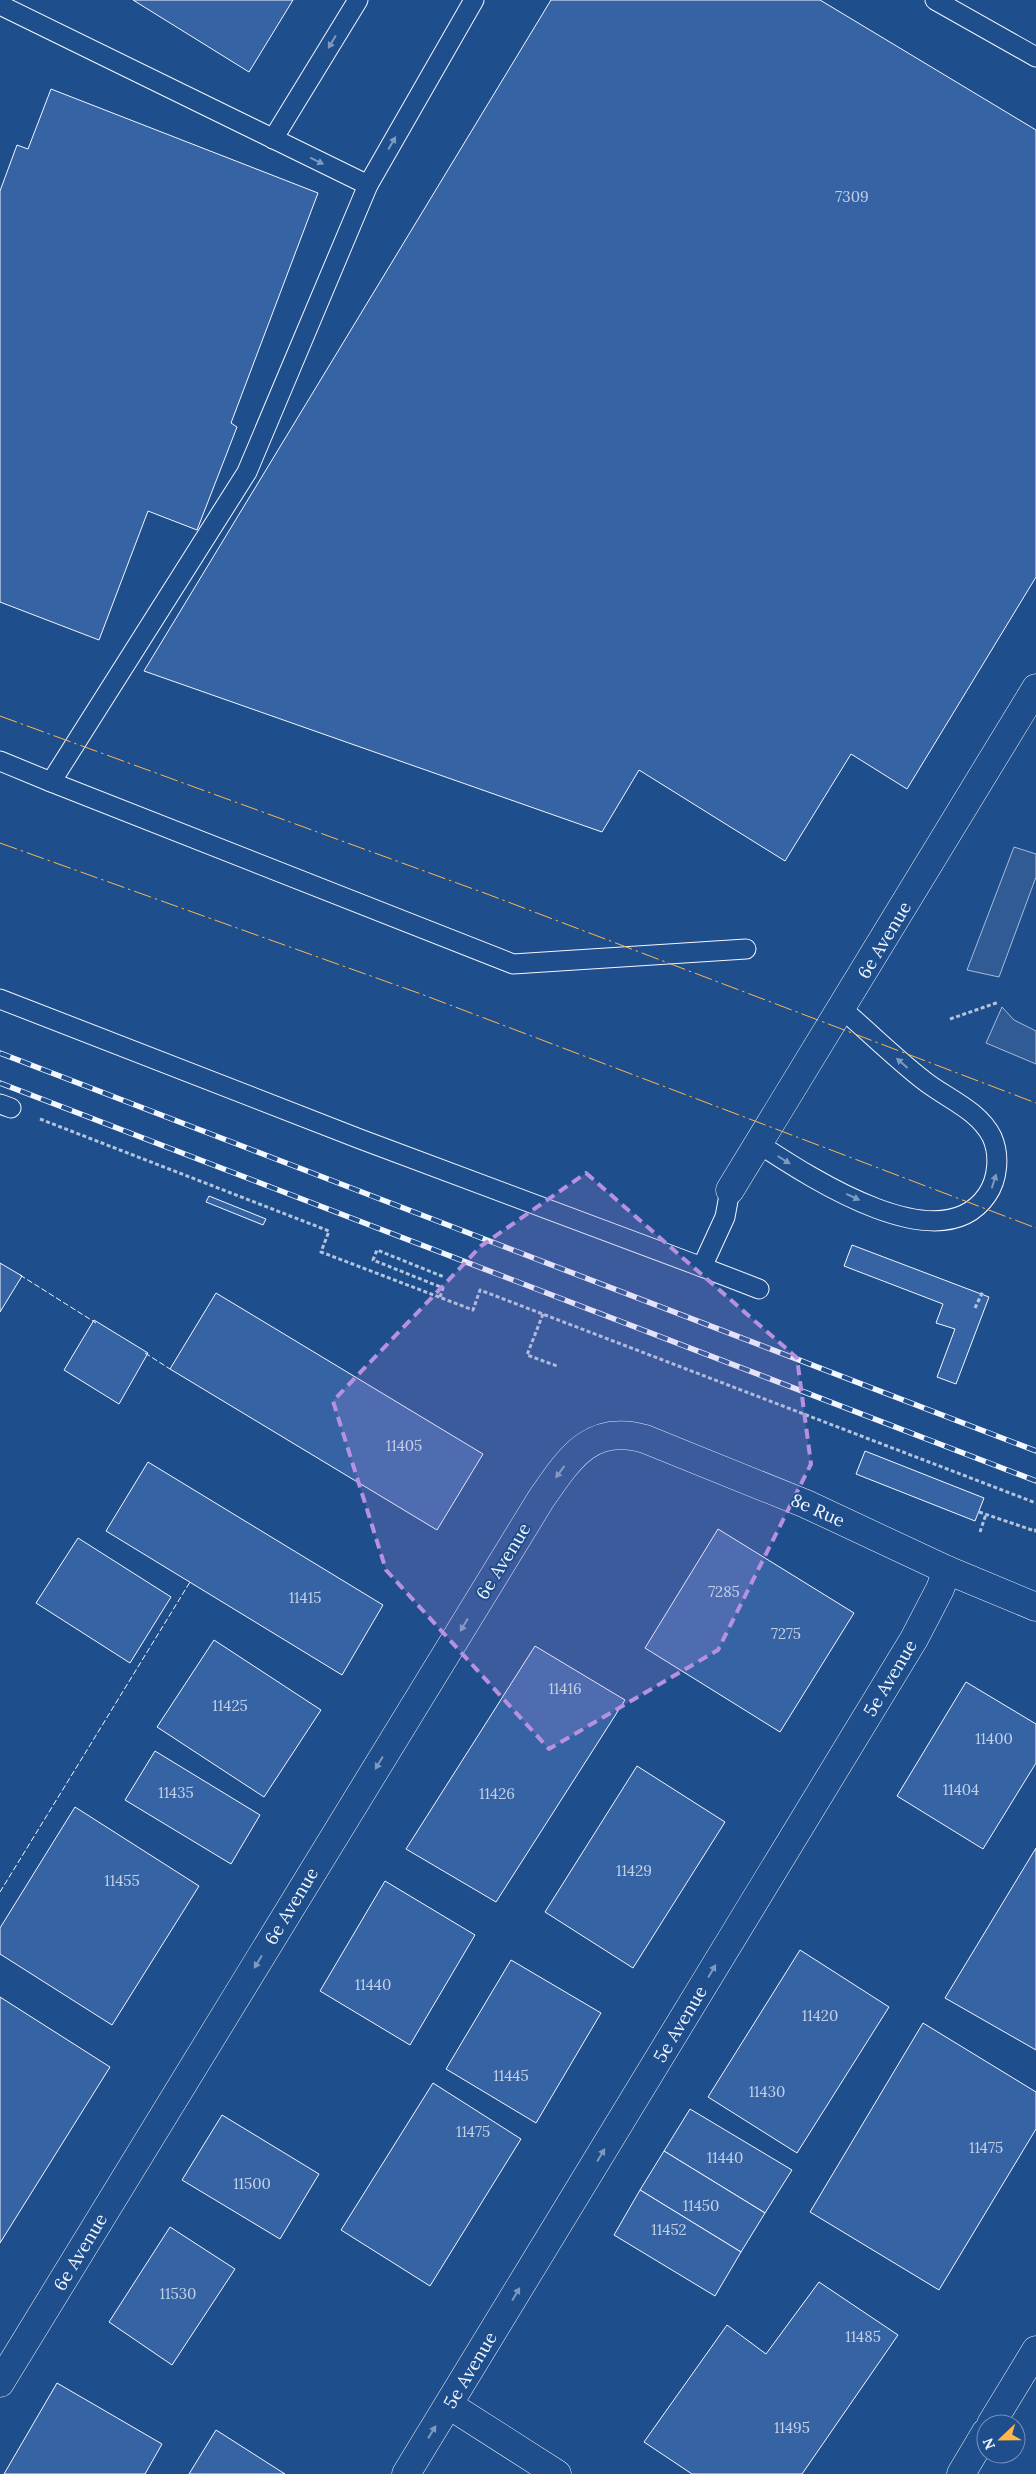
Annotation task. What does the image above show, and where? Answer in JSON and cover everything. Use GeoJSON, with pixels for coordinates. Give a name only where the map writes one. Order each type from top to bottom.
{"type":"FeatureCollection","features":[{"type":"Feature","properties":{"kind":"street","name":"6e Avenue"},"geometry":{"type":"LineString","coordinates":[[730,1190],[1036,688]]}},
{"type":"Feature","properties":{"kind":"street","name":"8e Rue"},"geometry":{"type":"LineString","coordinates":[[595,1440],[620,1434],[645,1439],[806,1504],[947,1570],[1036,1607]]}},
{"type":"Feature","properties":{"kind":"street","name":"6e Avenue"},"geometry":{"type":"LineString","coordinates":[[0,2383],[541,1499],[574,1454],[595,1440]]}},
{"type":"Feature","properties":{"kind":"street","name":"5e Avenue"},"geometry":{"type":"LineString","coordinates":[[406,2474],[914,1639],[940,1589],[947,1570]]}},
{"type":"Feature","properties":{"kind":"street"},"geometry":{"type":"LineString","coordinates":[[997,2414],[1036,2350]]}},
{"type":"Feature","properties":{"kind":"street"},"geometry":{"type":"LineString","coordinates":[[449,2405],[557,2474]]}},
{"type":"Feature","properties":{"kind":"street"},"geometry":{"type":"LineString","coordinates":[[960,2474],[976,2448]]}},
{"type":"Feature","properties":{"kind":"lane"},"geometry":{"type":"LineString","coordinates":[[273,139],[358,0]]}},
{"type":"Feature","properties":{"kind":"lane"},"geometry":{"type":"LineString","coordinates":[[51,782],[247,472],[368,185],[474,0]]}},
{"type":"Feature","properties":{"kind":"lane"},"geometry":{"type":"LineString","coordinates":[[935,0],[1036,57]]}},
{"type":"Feature","properties":{"kind":"lane"},"geometry":{"type":"LineString","coordinates":[[0,5],[368,185]]}},
{"type":"Feature","properties":{"kind":"lane"},"geometry":{"type":"LineString","coordinates":[[0,761],[513,964],[746,949]]}},
{"type":"Feature","properties":{"kind":"lane"},"geometry":{"type":"LineString","coordinates":[[0,999],[360,1139],[759,1289]]}},
{"type":"Feature","properties":{"kind":"lane"},"geometry":{"type":"LineString","coordinates":[[759,1144],[804,1173],[854,1198],[910,1219],[928,1222],[957,1216],[972,1209],[984,1199],[992,1188],[996,1174],[996,1149],[985,1126],[976,1116],[924,1081],[842,1009]]}},
{"type":"Feature","properties":{"kind":"lane"},"geometry":{"type":"LineString","coordinates":[[702,1267],[725,1217],[730,1190]]}},
{"type":"Feature","properties":{"kind":"path"},"geometry":{"type":"LineString","coordinates":[[950,1019],[999,1002]]}},
{"type":"Feature","properties":{"kind":"path"},"geometry":{"type":"LineString","coordinates":[[6,1106],[329,1231],[321,1252],[472,1310],[480,1290],[1036,1503]]}},
{"type":"Feature","properties":{"kind":"path"},"geometry":{"type":"LineString","coordinates":[[440,1297],[443,1288],[373,1260],[377,1250],[444,1277]]}},
{"type":"Feature","properties":{"kind":"path"},"geometry":{"type":"LineString","coordinates":[[975,1308],[983,1291]]}},
{"type":"Feature","properties":{"kind":"path"},"geometry":{"type":"LineString","coordinates":[[543,1314],[527,1355],[557,1366]]}},
{"type":"Feature","properties":{"kind":"path"},"geometry":{"type":"LineString","coordinates":[[979,1512],[1035,1532],[1036,1530]]}},
{"type":"Feature","properties":{"kind":"path"},"geometry":{"type":"LineString","coordinates":[[980,1532],[986,1514]]}},
{"type":"Feature","properties":{"kind":"highlighted area"},"geometry":{"type":"Polygon","coordinates":[[[586,1173],[797,1358],[811,1464],[718,1650],[549,1749],[386,1570],[333,1401],[481,1246],[586,1173]]]}},
{"type":"Feature","properties":{"kind":"shaded area"},"geometry":{"type":"Polygon","coordinates":[[[1014,847],[1036,854],[1036,877],[999,977],[967,970],[1014,847]]]}},
{"type":"Feature","properties":{"kind":"shaded area"},"geometry":{"type":"Polygon","coordinates":[[[1002,1007],[1014,1020],[1036,1031],[1036,1064],[986,1043],[1002,1007]]]}},
{"type":"Feature","properties":{"kind":"building"},"geometry":{"type":"Polygon","coordinates":[[[133,0],[293,0],[249,72],[133,0]]]}},
{"type":"Feature","properties":{"kind":"building"},"geometry":{"type":"Polygon","coordinates":[[[551,0],[820,0],[1036,130],[1036,577],[907,789],[851,754],[785,861],[639,770],[602,832],[144,671],[551,0]]]}},
{"type":"Feature","properties":{"kind":"building"},"geometry":{"type":"Polygon","coordinates":[[[51,89],[318,193],[231,423],[237,427],[197,530],[148,511],[99,640],[0,602],[0,191],[17,145],[28,149],[51,89]]]}},
{"type":"Feature","properties":{"kind":"building"},"geometry":{"type":"Polygon","coordinates":[[[209,1196],[266,1219],[263,1225],[206,1202],[209,1196]]]}},
{"type":"Feature","properties":{"kind":"building"},"geometry":{"type":"Polygon","coordinates":[[[852,1245],[989,1297],[956,1384],[937,1377],[955,1329],[936,1323],[943,1304],[844,1266],[852,1245]]]}},
{"type":"Feature","properties":{"kind":"building"},"geometry":{"type":"Polygon","coordinates":[[[0,1263],[22,1276],[0,1312],[0,1263]]]}},
{"type":"Feature","properties":{"kind":"building"},"geometry":{"type":"Polygon","coordinates":[[[216,1293],[483,1454],[437,1530],[170,1369],[216,1293]]]}},
{"type":"Feature","properties":{"kind":"building"},"geometry":{"type":"Polygon","coordinates":[[[94,1320],[148,1353],[119,1404],[64,1370],[94,1320]]]}},
{"type":"Feature","properties":{"kind":"building"},"geometry":{"type":"Polygon","coordinates":[[[865,1451],[984,1498],[975,1521],[856,1474],[865,1451]]]}},
{"type":"Feature","properties":{"kind":"building"},"geometry":{"type":"Polygon","coordinates":[[[148,1462],[383,1605],[342,1675],[106,1531],[148,1462]]]}},
{"type":"Feature","properties":{"kind":"building"},"geometry":{"type":"Polygon","coordinates":[[[718,1529],[854,1613],[780,1732],[645,1648],[718,1529]]]}},
{"type":"Feature","properties":{"kind":"building"},"geometry":{"type":"Polygon","coordinates":[[[78,1538],[171,1597],[130,1663],[36,1603],[78,1538]]]}},
{"type":"Feature","properties":{"kind":"building"},"geometry":{"type":"Polygon","coordinates":[[[214,1640],[321,1710],[264,1797],[157,1727],[214,1640]]]}},
{"type":"Feature","properties":{"kind":"building"},"geometry":{"type":"Polygon","coordinates":[[[535,1646],[625,1700],[496,1902],[406,1849],[535,1646]]]}},
{"type":"Feature","properties":{"kind":"building"},"geometry":{"type":"Polygon","coordinates":[[[966,1682],[1036,1724],[1036,1763],[983,1849],[897,1796],[966,1682]]]}},
{"type":"Feature","properties":{"kind":"building"},"geometry":{"type":"Polygon","coordinates":[[[155,1751],[260,1815],[231,1864],[125,1800],[155,1751]]]}},
{"type":"Feature","properties":{"kind":"building"},"geometry":{"type":"Polygon","coordinates":[[[637,1766],[725,1822],[633,1968],[545,1912],[637,1766]]]}},
{"type":"Feature","properties":{"kind":"building"},"geometry":{"type":"Polygon","coordinates":[[[75,1807],[199,1886],[112,2025],[0,1954],[0,1928],[75,1807]]]}},
{"type":"Feature","properties":{"kind":"building"},"geometry":{"type":"Polygon","coordinates":[[[1036,1848],[1036,2050],[945,1998],[1036,1848]]]}},
{"type":"Feature","properties":{"kind":"building"},"geometry":{"type":"Polygon","coordinates":[[[385,1881],[475,1935],[410,2045],[320,1991],[385,1881]]]}},
{"type":"Feature","properties":{"kind":"building"},"geometry":{"type":"Polygon","coordinates":[[[800,1950],[889,2007],[797,2153],[708,2097],[800,1950]]]}},
{"type":"Feature","properties":{"kind":"building"},"geometry":{"type":"Polygon","coordinates":[[[511,1960],[601,2013],[536,2123],[446,2069],[511,1960]]]}},
{"type":"Feature","properties":{"kind":"building"},"geometry":{"type":"Polygon","coordinates":[[[0,1997],[110,2067],[0,2243],[0,1997]]]}},
{"type":"Feature","properties":{"kind":"building"},"geometry":{"type":"Polygon","coordinates":[[[923,2023],[1036,2092],[1036,2129],[939,2290],[810,2212],[923,2023]]]}},
{"type":"Feature","properties":{"kind":"building"},"geometry":{"type":"Polygon","coordinates":[[[433,2083],[521,2139],[430,2286],[341,2230],[433,2083]]]}},
{"type":"Feature","properties":{"kind":"building"},"geometry":{"type":"Polygon","coordinates":[[[690,2109],[792,2170],[765,2213],[664,2151],[690,2109]]]}},
{"type":"Feature","properties":{"kind":"building"},"geometry":{"type":"Polygon","coordinates":[[[222,2115],[319,2174],[280,2239],[182,2180],[222,2115]]]}},
{"type":"Feature","properties":{"kind":"building"},"geometry":{"type":"Polygon","coordinates":[[[664,2151],[765,2213],[741,2252],[640,2190],[664,2151]]]}},
{"type":"Feature","properties":{"kind":"building"},"geometry":{"type":"Polygon","coordinates":[[[640,2190],[741,2252],[715,2296],[614,2235],[640,2190]]]}},
{"type":"Feature","properties":{"kind":"building"},"geometry":{"type":"Polygon","coordinates":[[[170,2227],[235,2269],[172,2365],[109,2322],[170,2227]]]}},
{"type":"Feature","properties":{"kind":"building"},"geometry":{"type":"Polygon","coordinates":[[[819,2282],[898,2335],[802,2474],[692,2474],[644,2442],[727,2325],[766,2354],[819,2282]]]}},
{"type":"Feature","properties":{"kind":"building"},"geometry":{"type":"Polygon","coordinates":[[[57,2383],[162,2444],[145,2474],[4,2474],[57,2383]]]}},
{"type":"Feature","properties":{"kind":"building"},"geometry":{"type":"Polygon","coordinates":[[[216,2430],[285,2474],[189,2474],[216,2430]]]}},
{"type":"Feature","properties":{"kind":"railway"},"geometry":{"type":"LineString","coordinates":[[0,1053],[1036,1451]]}},
{"type":"Feature","properties":{"kind":"railway"},"geometry":{"type":"LineString","coordinates":[[0,1083],[1036,1481]]}},
{"type":"Feature","properties":{"kind":"fence"},"geometry":{"type":"LineString","coordinates":[[20,1275],[96,1323]]}},
{"type":"Feature","properties":{"kind":"fence"},"geometry":{"type":"LineString","coordinates":[[145,1353],[170,1369]]}},
{"type":"Feature","properties":{"kind":"fence"},"geometry":{"type":"LineString","coordinates":[[0,1892],[190,1582]]}},
{"type":"Feature","properties":{"kind":"power"},"geometry":{"type":"LineString","coordinates":[[0,716],[487,894],[1036,1103]]}},
{"type":"Feature","properties":{"kind":"power"},"geometry":{"type":"LineString","coordinates":[[0,843],[421,994],[1036,1228]]}}]}
